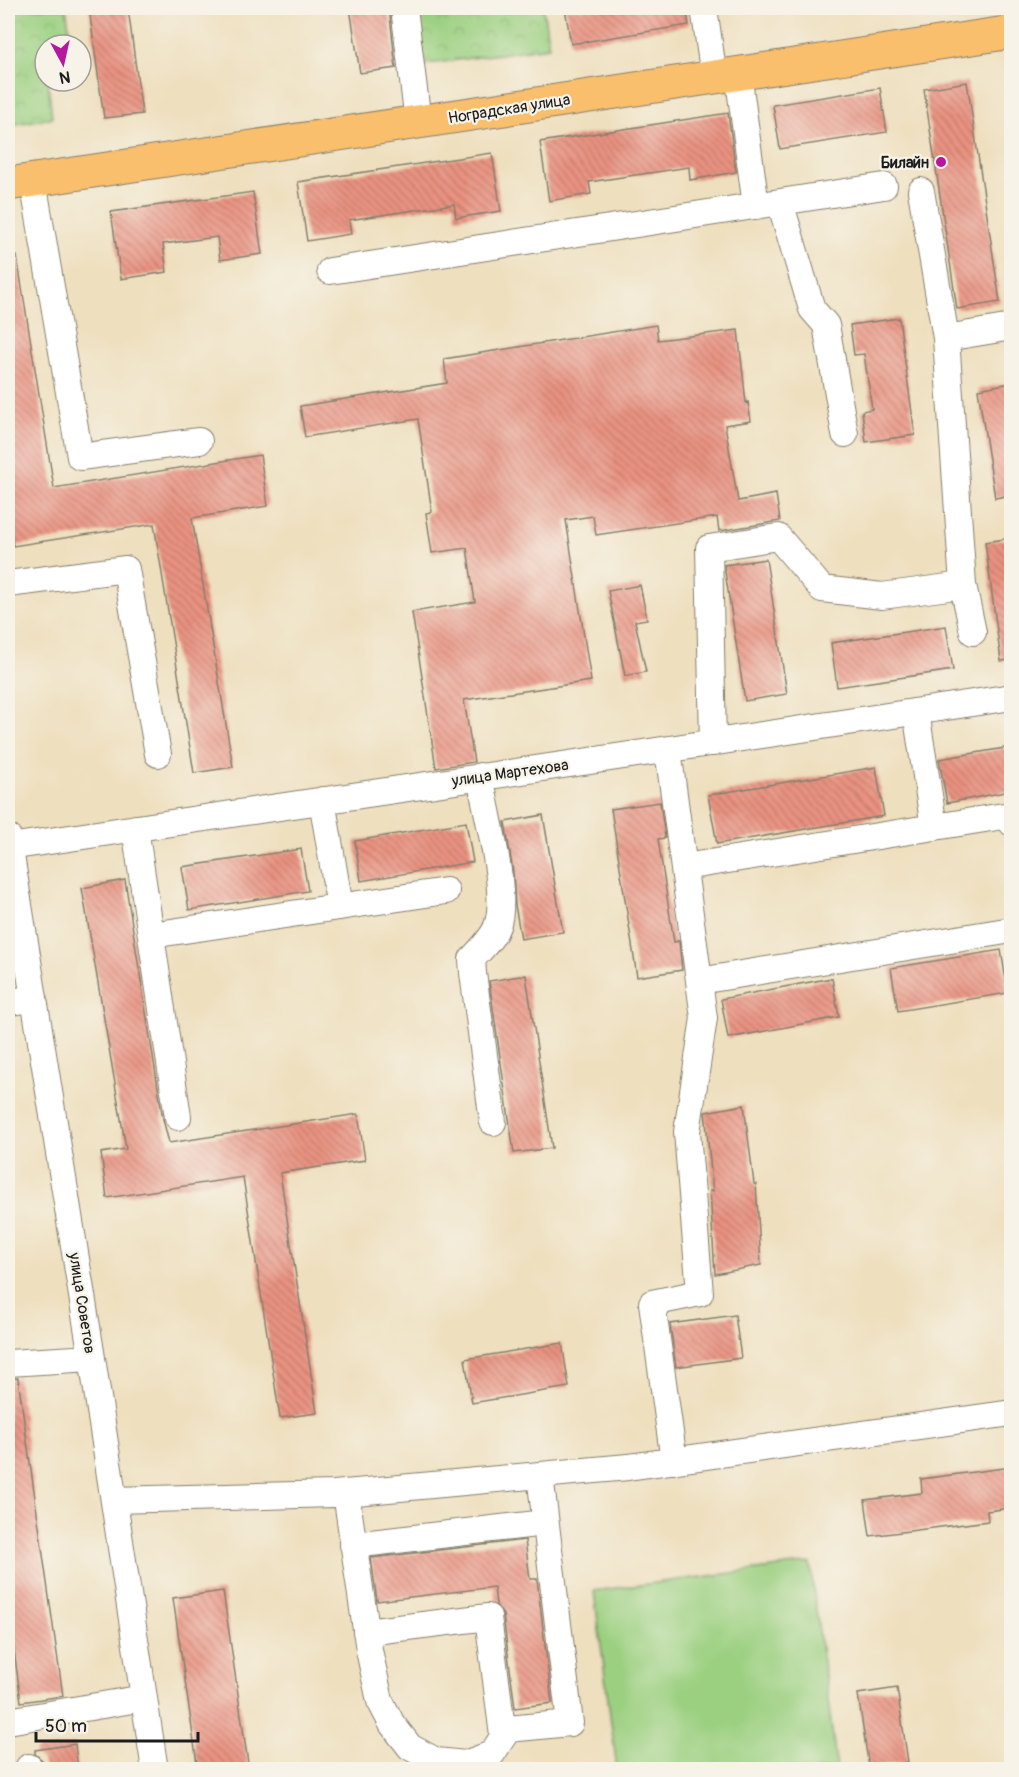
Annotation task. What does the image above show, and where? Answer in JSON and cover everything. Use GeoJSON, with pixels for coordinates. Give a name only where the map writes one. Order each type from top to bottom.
{"type":"FeatureCollection","features":[{"type":"Feature","properties":{"kind":"main road","name":"Ноградская улица"},"geometry":{"type":"LineString","coordinates":[[20,182],[726,75],[1010,29]]}},
{"type":"Feature","properties":{"kind":"street"},"geometry":{"type":"LineString","coordinates":[[404,8],[418,122]]}},
{"type":"Feature","properties":{"kind":"street"},"geometry":{"type":"LineString","coordinates":[[704,8],[768,204],[812,309],[826,325],[845,434]]}},
{"type":"Feature","properties":{"kind":"street"},"geometry":{"type":"LineString","coordinates":[[20,182],[80,457],[199,441]]}},
{"type":"Feature","properties":{"kind":"street"},"geometry":{"type":"LineString","coordinates":[[330,271],[884,186]]}},
{"type":"Feature","properties":{"kind":"street"},"geometry":{"type":"LineString","coordinates":[[921,191],[945,338],[963,585],[973,632]]}},
{"type":"Feature","properties":{"kind":"street"},"geometry":{"type":"LineString","coordinates":[[945,338],[1011,327]]}},
{"type":"Feature","properties":{"kind":"street"},"geometry":{"type":"LineString","coordinates":[[713,743],[709,548],[778,537],[822,589],[882,596],[963,585]]}},
{"type":"Feature","properties":{"kind":"street"},"geometry":{"type":"LineString","coordinates":[[8,584],[126,570],[158,754]]}},
{"type":"Feature","properties":{"kind":"street","name":"улица Мартехова"},"geometry":{"type":"LineString","coordinates":[[8,842],[135,828],[1011,697]]}},
{"type":"Feature","properties":{"kind":"street"},"geometry":{"type":"LineString","coordinates":[[916,712],[934,827]]}},
{"type":"Feature","properties":{"kind":"street"},"geometry":{"type":"LineString","coordinates":[[668,750],[704,1018],[687,1132],[700,1293],[652,1303],[674,1461]]}},
{"type":"Feature","properties":{"kind":"street"},"geometry":{"type":"LineString","coordinates":[[480,776],[501,890],[501,911],[496,928],[487,943],[472,959],[493,1122]]}},
{"type":"Feature","properties":{"kind":"street"},"geometry":{"type":"LineString","coordinates":[[322,800],[340,907]]}},
{"type":"Feature","properties":{"kind":"street"},"geometry":{"type":"LineString","coordinates":[[684,867],[1010,815],[1011,823]]}},
{"type":"Feature","properties":{"kind":"street"},"geometry":{"type":"LineString","coordinates":[[135,828],[178,1117]]}},
{"type":"Feature","properties":{"kind":"street","name":"улица Советов"},"geometry":{"type":"LineString","coordinates":[[8,842],[93,1358],[155,1770]]}},
{"type":"Feature","properties":{"kind":"street"},"geometry":{"type":"LineString","coordinates":[[151,935],[446,891]]}},
{"type":"Feature","properties":{"kind":"street"},"geometry":{"type":"LineString","coordinates":[[699,981],[1011,930]]}},
{"type":"Feature","properties":{"kind":"street"},"geometry":{"type":"LineString","coordinates":[[8,1002],[33,999]]}},
{"type":"Feature","properties":{"kind":"street"},"geometry":{"type":"LineString","coordinates":[[8,1362],[93,1358]]}},
{"type":"Feature","properties":{"kind":"street"},"geometry":{"type":"LineString","coordinates":[[114,1500],[346,1493],[540,1475],[674,1461],[1011,1413]]}},
{"type":"Feature","properties":{"kind":"street"},"geometry":{"type":"LineString","coordinates":[[346,1493],[366,1632],[380,1701],[392,1724],[410,1747],[436,1761],[465,1764],[492,1754],[508,1729],[570,1723],[540,1475]]}},
{"type":"Feature","properties":{"kind":"street"},"geometry":{"type":"LineString","coordinates":[[353,1545],[545,1523]]}},
{"type":"Feature","properties":{"kind":"street"},"geometry":{"type":"LineString","coordinates":[[366,1632],[488,1617],[503,1736]]}},
{"type":"Feature","properties":{"kind":"street"},"geometry":{"type":"LineString","coordinates":[[8,1720],[144,1698]]}},
{"type":"Feature","properties":{"kind":"green space"},"geometry":{"type":"Polygon","coordinates":[[[8,8],[66,8],[70,33],[33,33],[33,93],[49,93],[52,118],[8,125],[8,8]]]}},
{"type":"Feature","properties":{"kind":"green space"},"geometry":{"type":"Polygon","coordinates":[[[414,8],[543,8],[549,47],[422,65],[414,8]]]}},
{"type":"Feature","properties":{"kind":"green space"},"geometry":{"type":"Polygon","coordinates":[[[810,1563],[837,1769],[617,1769],[594,1591],[810,1563]]]}},
{"type":"Feature","properties":{"kind":"building"},"geometry":{"type":"Polygon","coordinates":[[[89,8],[128,8],[142,114],[104,118],[89,8]]]}},
{"type":"Feature","properties":{"kind":"building"},"geometry":{"type":"Polygon","coordinates":[[[350,8],[389,8],[396,68],[360,73],[350,8]]]}},
{"type":"Feature","properties":{"kind":"building"},"geometry":{"type":"Polygon","coordinates":[[[565,8],[686,8],[689,25],[571,44],[565,8]]]}},
{"type":"Feature","properties":{"kind":"building"},"geometry":{"type":"Polygon","coordinates":[[[967,82],[1000,302],[957,309],[924,89],[967,82]]]}},
{"type":"Feature","properties":{"kind":"building"},"geometry":{"type":"Polygon","coordinates":[[[880,88],[887,132],[780,149],[773,105],[880,88]]]}},
{"type":"Feature","properties":{"kind":"building"},"geometry":{"type":"Polygon","coordinates":[[[728,113],[736,172],[690,180],[689,167],[589,182],[591,194],[549,201],[540,142],[728,113]]]}},
{"type":"Feature","properties":{"kind":"building"},"geometry":{"type":"Polygon","coordinates":[[[492,153],[501,211],[456,218],[454,204],[349,220],[351,234],[307,241],[298,182],[492,153]]]}},
{"type":"Feature","properties":{"kind":"building"},"geometry":{"type":"Polygon","coordinates":[[[253,192],[262,254],[220,260],[217,237],[163,244],[167,272],[121,279],[111,212],[253,192]]]}},
{"type":"Feature","properties":{"kind":"building"},"geometry":{"type":"Polygon","coordinates":[[[17,256],[54,488],[260,455],[268,506],[192,518],[233,767],[194,773],[154,524],[13,546],[8,511],[8,257],[17,256]]]}},
{"type":"Feature","properties":{"kind":"building"},"geometry":{"type":"Polygon","coordinates":[[[899,318],[915,435],[866,442],[862,411],[872,409],[864,354],[854,355],[850,325],[899,318]]]}},
{"type":"Feature","properties":{"kind":"building"},"geometry":{"type":"Polygon","coordinates":[[[656,325],[658,340],[738,330],[746,403],[748,402],[751,421],[725,425],[738,501],[776,494],[780,521],[719,531],[717,517],[596,535],[593,516],[566,520],[591,681],[464,700],[474,762],[436,768],[412,612],[475,602],[467,548],[432,553],[426,513],[432,512],[418,419],[305,437],[300,406],[447,383],[444,359],[656,325]]]}},
{"type":"Feature","properties":{"kind":"building"},"geometry":{"type":"Polygon","coordinates":[[[1011,383],[1011,495],[995,498],[978,389],[1011,383]]]}},
{"type":"Feature","properties":{"kind":"building"},"geometry":{"type":"Polygon","coordinates":[[[1011,538],[1011,660],[1001,661],[985,542],[1011,538]]]}},
{"type":"Feature","properties":{"kind":"building"},"geometry":{"type":"Polygon","coordinates":[[[766,559],[787,694],[745,701],[724,565],[766,559]]]}},
{"type":"Feature","properties":{"kind":"building"},"geometry":{"type":"Polygon","coordinates":[[[640,585],[647,619],[635,621],[646,672],[625,676],[608,591],[640,585]]]}},
{"type":"Feature","properties":{"kind":"building"},"geometry":{"type":"Polygon","coordinates":[[[946,626],[953,670],[837,687],[831,643],[946,626]]]}},
{"type":"Feature","properties":{"kind":"building"},"geometry":{"type":"Polygon","coordinates":[[[1011,747],[1011,791],[947,803],[939,759],[1011,747]]]}},
{"type":"Feature","properties":{"kind":"building"},"geometry":{"type":"Polygon","coordinates":[[[876,767],[884,816],[717,844],[708,795],[876,767]]]}},
{"type":"Feature","properties":{"kind":"building"},"geometry":{"type":"Polygon","coordinates":[[[660,802],[665,838],[658,839],[674,942],[679,941],[682,970],[637,977],[611,809],[660,802]]]}},
{"type":"Feature","properties":{"kind":"building"},"geometry":{"type":"Polygon","coordinates":[[[543,815],[563,932],[521,939],[505,822],[543,815]]]}},
{"type":"Feature","properties":{"kind":"building"},"geometry":{"type":"Polygon","coordinates":[[[466,822],[473,862],[361,881],[355,841],[466,822]]]}},
{"type":"Feature","properties":{"kind":"building"},"geometry":{"type":"Polygon","coordinates":[[[301,849],[308,891],[189,910],[182,867],[301,849]]]}},
{"type":"Feature","properties":{"kind":"building"},"geometry":{"type":"Polygon","coordinates":[[[125,880],[163,1119],[169,1143],[358,1114],[365,1160],[280,1173],[317,1413],[280,1418],[243,1177],[107,1198],[101,1153],[126,1149],[82,888],[125,880]]]}},
{"type":"Feature","properties":{"kind":"building"},"geometry":{"type":"Polygon","coordinates":[[[1001,950],[1008,993],[898,1011],[891,968],[1001,950]]]}},
{"type":"Feature","properties":{"kind":"building"},"geometry":{"type":"Polygon","coordinates":[[[526,975],[552,1148],[514,1153],[489,981],[526,975]]]}},
{"type":"Feature","properties":{"kind":"building"},"geometry":{"type":"Polygon","coordinates":[[[832,978],[839,1017],[728,1038],[721,999],[832,978]]]}},
{"type":"Feature","properties":{"kind":"building"},"geometry":{"type":"Polygon","coordinates":[[[744,1105],[754,1184],[756,1184],[761,1265],[715,1274],[710,1191],[713,1191],[705,1112],[744,1105]]]}},
{"type":"Feature","properties":{"kind":"building"},"geometry":{"type":"Polygon","coordinates":[[[735,1315],[741,1358],[676,1367],[670,1324],[735,1315]]]}},
{"type":"Feature","properties":{"kind":"building"},"geometry":{"type":"Polygon","coordinates":[[[562,1343],[569,1387],[472,1403],[465,1359],[562,1343]]]}},
{"type":"Feature","properties":{"kind":"building"},"geometry":{"type":"Polygon","coordinates":[[[18,1378],[63,1696],[21,1702],[8,1606],[8,1379],[18,1378]]]}},
{"type":"Feature","properties":{"kind":"building"},"geometry":{"type":"Polygon","coordinates":[[[1011,1467],[1011,1508],[987,1511],[988,1521],[870,1536],[865,1500],[922,1493],[921,1479],[1011,1467]]]}},
{"type":"Feature","properties":{"kind":"building"},"geometry":{"type":"Polygon","coordinates":[[[525,1540],[530,1579],[537,1579],[552,1703],[515,1708],[503,1615],[496,1605],[494,1587],[377,1601],[371,1558],[525,1540]]]}},
{"type":"Feature","properties":{"kind":"building"},"geometry":{"type":"Polygon","coordinates":[[[223,1591],[249,1770],[198,1770],[173,1598],[223,1591]]]}},
{"type":"Feature","properties":{"kind":"building"},"geometry":{"type":"Polygon","coordinates":[[[897,1688],[908,1762],[869,1768],[858,1694],[897,1688]]]}},
{"type":"Feature","properties":{"kind":"building"},"geometry":{"type":"Polygon","coordinates":[[[75,1744],[78,1770],[44,1770],[42,1760],[35,1754],[35,1750],[75,1744]]]}},
{"type":"Feature","properties":{"kind":"place","name":"Билайн"},"geometry":{"type":"Point","coordinates":[941,162]}}]}
